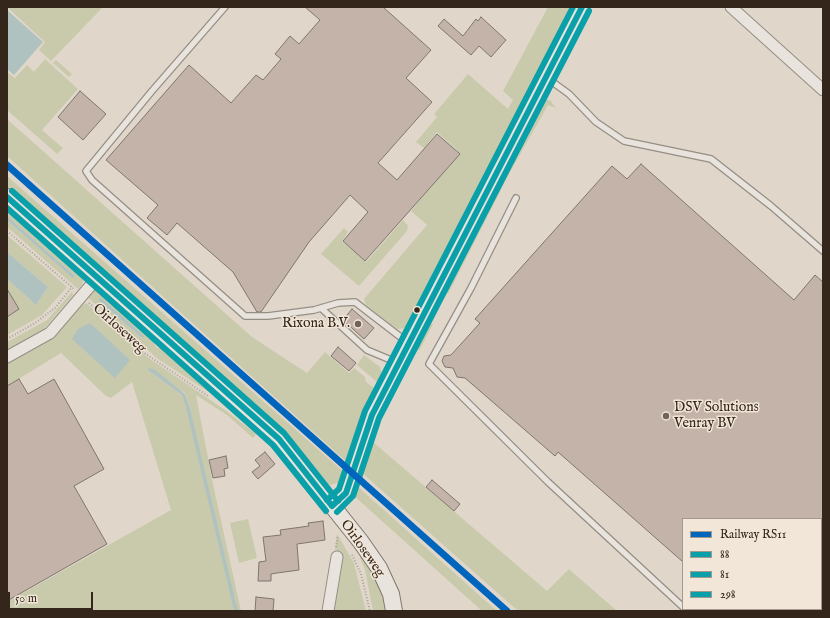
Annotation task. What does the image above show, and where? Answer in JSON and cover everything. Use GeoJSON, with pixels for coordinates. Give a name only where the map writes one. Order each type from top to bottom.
{"type":"FeatureCollection","features":[{"type":"Feature","properties":{"kind":"street"},"geometry":{"type":"LineString","coordinates":[[332,506],[346,493],[372,415],[400,363],[545,76],[582,7]]}},
{"type":"Feature","properties":{"kind":"street"},"geometry":{"type":"LineString","coordinates":[[731,7],[823,90]]}},
{"type":"Feature","properties":{"kind":"street","name":"Oirloseweg"},"geometry":{"type":"LineString","coordinates":[[7,197],[279,439],[361,542],[378,568],[391,594],[394,611]]}},
{"type":"Feature","properties":{"kind":"street"},"geometry":{"type":"LineString","coordinates":[[7,357],[50,333],[97,278]]}},
{"type":"Feature","properties":{"kind":"street","name":"Oirloseweg"},"geometry":{"type":"LineString","coordinates":[[328,611],[337,557]]}},
{"type":"Feature","properties":{"kind":"lane"},"geometry":{"type":"LineString","coordinates":[[225,7],[152,91],[86,171],[92,180],[245,316],[268,316],[321,308],[338,303],[355,302],[409,344]]}},
{"type":"Feature","properties":{"kind":"lane"},"geometry":{"type":"LineString","coordinates":[[545,76],[568,94],[596,122],[624,141],[711,159],[771,206],[823,251]]}},
{"type":"Feature","properties":{"kind":"lane"},"geometry":{"type":"LineString","coordinates":[[516,198],[471,288],[429,364],[548,482],[682,606]]}},
{"type":"Feature","properties":{"kind":"lane"},"geometry":{"type":"LineString","coordinates":[[321,308],[367,350],[400,363]]}},
{"type":"Feature","properties":{"kind":"path","name":"Oirloseweg"},"geometry":{"type":"LineString","coordinates":[[7,231],[81,295],[143,352],[208,396]]}},
{"type":"Feature","properties":{"kind":"path"},"geometry":{"type":"LineString","coordinates":[[7,340],[35,324],[55,308],[72,287]]}},
{"type":"Feature","properties":{"kind":"path","name":"Oirloseweg"},"geometry":{"type":"LineString","coordinates":[[337,557],[335,552],[338,531],[341,536]]}},
{"type":"Feature","properties":{"kind":"path","name":"Oirloseweg"},"geometry":{"type":"LineString","coordinates":[[350,551],[361,574],[370,611]]}},
{"type":"Feature","properties":{"kind":"green space"},"geometry":{"type":"Polygon","coordinates":[[[7,7],[103,7],[51,61],[39,50],[45,42],[7,7]]]}},
{"type":"Feature","properties":{"kind":"green space"},"geometry":{"type":"Polygon","coordinates":[[[548,7],[571,7],[408,328],[397,329],[366,305],[364,299],[427,225],[411,211],[458,151],[437,132],[424,148],[416,142],[437,117],[434,114],[468,74],[508,109],[513,100],[503,91],[548,7]]]}},
{"type":"Feature","properties":{"kind":"green space"},"geometry":{"type":"Polygon","coordinates":[[[45,59],[78,89],[42,130],[63,148],[57,154],[7,110],[7,72],[15,78],[27,65],[34,72],[45,59]]]}},
{"type":"Feature","properties":{"kind":"green space"},"geometry":{"type":"Polygon","coordinates":[[[56,60],[72,74],[69,77],[53,63],[56,60]]]}},
{"type":"Feature","properties":{"kind":"green space"},"geometry":{"type":"Polygon","coordinates":[[[542,100],[550,100],[556,108],[548,105],[510,172],[448,294],[445,291],[454,272],[542,100]]]}},
{"type":"Feature","properties":{"kind":"green space"},"geometry":{"type":"Polygon","coordinates":[[[7,119],[252,337],[307,373],[325,352],[349,373],[354,368],[365,377],[366,382],[374,388],[376,392],[349,464],[7,156],[7,119]]]}},
{"type":"Feature","properties":{"kind":"green space"},"geometry":{"type":"Polygon","coordinates":[[[7,176],[346,474],[343,481],[331,485],[323,482],[87,261],[7,189],[7,176]]]}},
{"type":"Feature","properties":{"kind":"green space"},"geometry":{"type":"Polygon","coordinates":[[[7,203],[85,271],[82,285],[78,289],[7,227],[7,220],[73,277],[75,276],[7,216],[7,203]]]}},
{"type":"Feature","properties":{"kind":"green space"},"geometry":{"type":"Polygon","coordinates":[[[403,220],[408,226],[407,231],[359,286],[321,254],[344,228],[348,232],[342,241],[366,262],[403,220]]]}},
{"type":"Feature","properties":{"kind":"green space"},"geometry":{"type":"Polygon","coordinates":[[[7,235],[67,287],[42,315],[7,335],[7,279],[36,305],[48,287],[7,252],[7,235]]]}},
{"type":"Feature","properties":{"kind":"green space"},"geometry":{"type":"Polygon","coordinates":[[[90,291],[104,291],[153,334],[154,344],[157,348],[167,346],[230,406],[158,359],[86,296],[90,291]],[[98,300],[142,338],[145,337],[98,300]]]}},
{"type":"Feature","properties":{"kind":"green space"},"geometry":{"type":"Polygon","coordinates":[[[72,292],[73,295],[44,329],[7,352],[7,342],[47,320],[72,292]]]}},
{"type":"Feature","properties":{"kind":"green space"},"geometry":{"type":"Polygon","coordinates":[[[86,303],[150,359],[225,410],[256,434],[253,438],[227,415],[196,395],[213,484],[241,611],[7,611],[7,602],[171,510],[132,382],[111,398],[106,396],[61,353],[7,386],[7,363],[51,337],[78,308],[86,303]],[[148,370],[182,395],[191,412],[185,393],[148,370]]]}},
{"type":"Feature","properties":{"kind":"green space"},"geometry":{"type":"Polygon","coordinates":[[[429,323],[433,324],[419,351],[417,345],[429,323]]]}},
{"type":"Feature","properties":{"kind":"green space"},"geometry":{"type":"Polygon","coordinates":[[[364,355],[380,367],[383,380],[377,382],[357,365],[364,355]]]}},
{"type":"Feature","properties":{"kind":"green space"},"geometry":{"type":"Polygon","coordinates":[[[373,442],[547,591],[569,569],[617,611],[518,611],[361,472],[373,442]]]}},
{"type":"Feature","properties":{"kind":"green space"},"geometry":{"type":"Polygon","coordinates":[[[356,485],[497,611],[482,611],[353,495],[356,485]]]}},
{"type":"Feature","properties":{"kind":"green space"},"geometry":{"type":"Polygon","coordinates":[[[248,519],[257,558],[239,563],[230,523],[248,519]]]}},
{"type":"Feature","properties":{"kind":"green space"},"geometry":{"type":"Polygon","coordinates":[[[337,534],[354,563],[366,611],[333,611],[342,555],[335,550],[337,534]]]}},
{"type":"Feature","properties":{"kind":"green space"},"geometry":{"type":"Polygon","coordinates":[[[361,553],[378,582],[387,611],[373,611],[365,570],[360,558],[361,553]]]}},
{"type":"Feature","properties":{"kind":"shaded area"},"geometry":{"type":"Polygon","coordinates":[[[7,10],[43,42],[14,75],[7,69],[7,10]]]}},
{"type":"Feature","properties":{"kind":"shaded area"},"geometry":{"type":"Polygon","coordinates":[[[7,216],[75,276],[73,278],[7,220],[7,216]]]}},
{"type":"Feature","properties":{"kind":"shaded area"},"geometry":{"type":"Polygon","coordinates":[[[7,252],[48,287],[36,305],[7,279],[7,252]]]}},
{"type":"Feature","properties":{"kind":"shaded area"},"geometry":{"type":"Polygon","coordinates":[[[101,298],[145,337],[142,338],[98,300],[101,298]]]}},
{"type":"Feature","properties":{"kind":"shaded area"},"geometry":{"type":"Polygon","coordinates":[[[90,323],[130,360],[115,378],[72,339],[78,329],[90,323]]]}},
{"type":"Feature","properties":{"kind":"shaded area"},"geometry":{"type":"Polygon","coordinates":[[[148,368],[154,369],[185,394],[191,412],[188,412],[182,395],[148,370],[148,368]]]}},
{"type":"Feature","properties":{"kind":"building"},"geometry":{"type":"Polygon","coordinates":[[[305,7],[383,7],[431,50],[406,78],[432,102],[378,163],[397,180],[437,134],[460,154],[365,261],[343,241],[368,212],[350,195],[309,242],[261,312],[257,312],[233,272],[177,223],[167,235],[147,218],[158,205],[106,160],[189,65],[231,103],[256,75],[263,80],[281,59],[275,54],[290,36],[299,44],[320,20],[305,7]]]}},
{"type":"Feature","properties":{"kind":"building"},"geometry":{"type":"Polygon","coordinates":[[[481,17],[506,40],[491,57],[479,46],[471,55],[438,26],[444,19],[463,36],[476,19],[478,21],[481,17]]]}},
{"type":"Feature","properties":{"kind":"building"},"geometry":{"type":"Polygon","coordinates":[[[80,91],[106,114],[83,140],[58,117],[80,91]]]}},
{"type":"Feature","properties":{"kind":"building","name":"DSV Solutions Venray BV"},"geometry":{"type":"Polygon","coordinates":[[[641,164],[794,300],[815,275],[823,282],[823,519],[682,518],[682,561],[558,452],[555,456],[465,378],[457,377],[453,368],[445,367],[442,361],[444,356],[451,355],[480,323],[475,319],[612,166],[627,179],[641,164]]]}},
{"type":"Feature","properties":{"kind":"building"},"geometry":{"type":"Polygon","coordinates":[[[7,289],[19,309],[7,317],[7,289]]]}},
{"type":"Feature","properties":{"kind":"building","name":"Rixona B.V."},"geometry":{"type":"Polygon","coordinates":[[[352,309],[374,328],[364,339],[343,320],[352,309]]]}},
{"type":"Feature","properties":{"kind":"building"},"geometry":{"type":"Polygon","coordinates":[[[338,347],[356,363],[349,371],[331,356],[338,347]]]}},
{"type":"Feature","properties":{"kind":"building"},"geometry":{"type":"Polygon","coordinates":[[[19,379],[28,394],[54,379],[104,469],[74,486],[107,544],[7,601],[7,386],[19,379]]]}},
{"type":"Feature","properties":{"kind":"building"},"geometry":{"type":"Polygon","coordinates":[[[265,452],[275,464],[258,479],[252,472],[260,466],[255,460],[265,452]]]}},
{"type":"Feature","properties":{"kind":"building"},"geometry":{"type":"Polygon","coordinates":[[[226,456],[228,468],[224,469],[225,476],[213,478],[209,460],[226,456]]]}},
{"type":"Feature","properties":{"kind":"building"},"geometry":{"type":"Polygon","coordinates":[[[432,480],[460,504],[454,511],[426,487],[432,480]]]}},
{"type":"Feature","properties":{"kind":"building"},"geometry":{"type":"Polygon","coordinates":[[[323,521],[325,540],[297,544],[299,570],[271,574],[271,581],[258,581],[259,562],[266,561],[263,537],[281,535],[280,530],[309,526],[308,523],[323,521]]]}},
{"type":"Feature","properties":{"kind":"building"},"geometry":{"type":"Polygon","coordinates":[[[256,597],[274,599],[273,611],[255,611],[256,597]]]}},
{"type":"Feature","properties":{"kind":"waterway"},"geometry":{"type":"LineString","coordinates":[[188,408],[236,611]]}},
{"type":"Feature","properties":{"kind":"rail line","name":"RS11"},"geometry":{"type":"LineString","coordinates":[[7,165],[507,611]]}},
{"type":"Feature","properties":{"kind":"transit line","name":"298"},"geometry":{"type":"LineString","coordinates":[[327,500],[339,489],[365,411],[573,7]]}},
{"type":"Feature","properties":{"kind":"transit line","name":"88"},"geometry":{"type":"LineString","coordinates":[[332,506],[346,493],[372,415],[582,7]]}},
{"type":"Feature","properties":{"kind":"transit line","name":"81"},"geometry":{"type":"LineString","coordinates":[[337,512],[353,496],[379,418],[589,11]]}},
{"type":"Feature","properties":{"kind":"transit line","name":"298"},"geometry":{"type":"LineString","coordinates":[[12,191],[284,433],[338,501]]}},
{"type":"Feature","properties":{"kind":"transit line","name":"88"},"geometry":{"type":"LineString","coordinates":[[7,197],[279,439],[332,506]]}},
{"type":"Feature","properties":{"kind":"transit line","name":"81"},"geometry":{"type":"LineString","coordinates":[[7,208],[273,445],[326,511]]}},
{"type":"Feature","properties":{"kind":"place","name":"Rixona B.V."},"geometry":{"type":"Point","coordinates":[358,324]}},
{"type":"Feature","properties":{"kind":"place","name":"DSV Solutions Venray BV"},"geometry":{"type":"Point","coordinates":[666,416]}}]}
